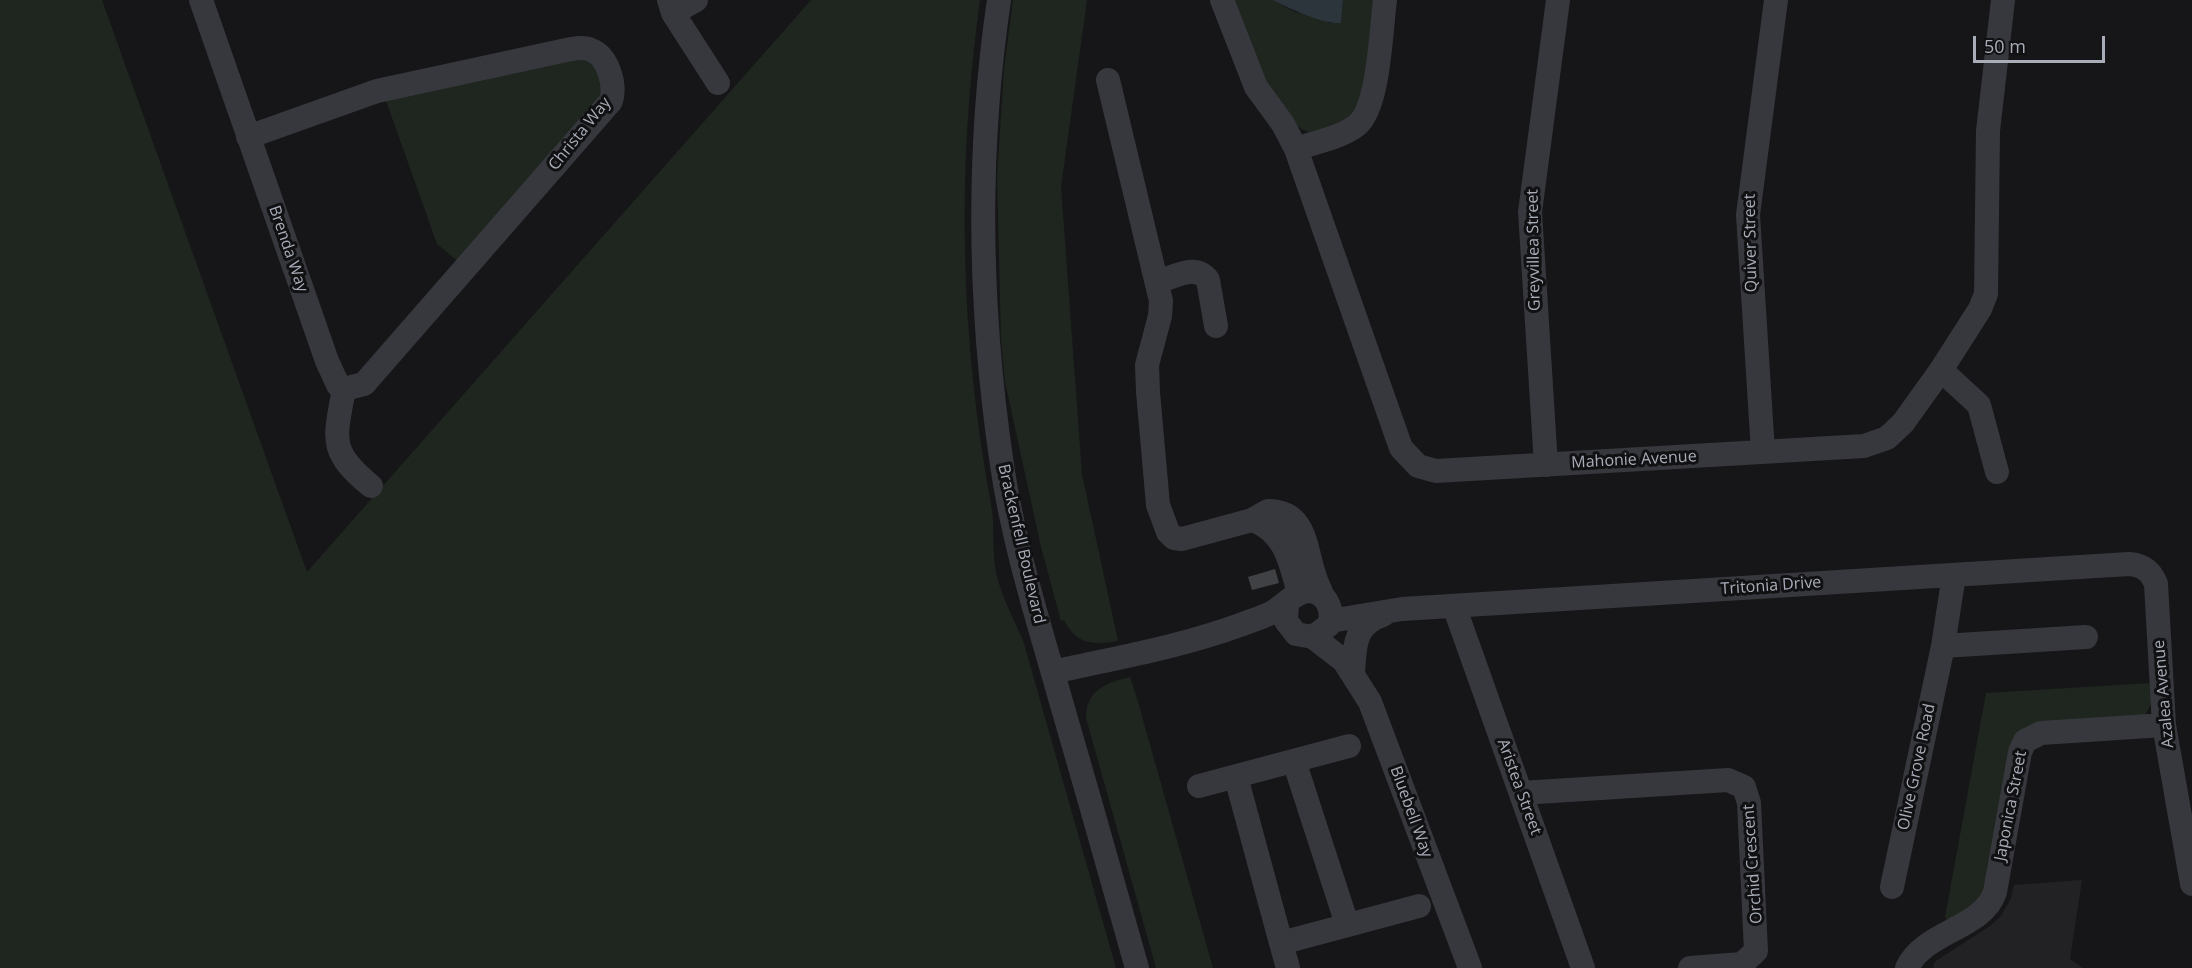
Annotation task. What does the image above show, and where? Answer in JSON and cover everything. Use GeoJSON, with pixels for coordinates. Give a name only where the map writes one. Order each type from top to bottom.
{"type":"FeatureCollection","features":[{"type":"Feature","properties":{"kind":"street","name":"Brenda Way"},"geometry":{"type":"LineString","coordinates":[[201,0],[327,361],[338,385],[344,389]]}},
{"type":"Feature","properties":{"kind":"street"},"geometry":{"type":"LineString","coordinates":[[696,0],[671,6],[718,83]]}},
{"type":"Feature","properties":{"kind":"street","name":"Brackenfell Boulevard"},"geometry":{"type":"LineString","coordinates":[[999,0],[986,112],[981,196],[986,329],[1002,466],[1018,548],[1137,968]]}},
{"type":"Feature","properties":{"kind":"street","name":"Mahonie Avenue"},"geometry":{"type":"LineString","coordinates":[[1222,0],[1256,87],[1283,124],[1296,149],[1405,454],[1418,466],[1437,471],[1864,446],[1876,443],[1904,423],[1980,309],[1986,294],[1988,131],[2003,0]]}},
{"type":"Feature","properties":{"kind":"street"},"geometry":{"type":"LineString","coordinates":[[1296,149],[1348,131],[1364,118],[1371,99],[1385,0]]}},
{"type":"Feature","properties":{"kind":"street","name":"Greyvillea Street"},"geometry":{"type":"LineString","coordinates":[[1546,465],[1530,212],[1558,0]]}},
{"type":"Feature","properties":{"kind":"street","name":"Quiver Street"},"geometry":{"type":"LineString","coordinates":[[1763,452],[1748,215],[1776,0]]}},
{"type":"Feature","properties":{"kind":"street","name":"Christa Way"},"geometry":{"type":"LineString","coordinates":[[248,137],[377,91],[571,49],[588,48],[597,53],[610,77],[614,92],[611,101],[371,377],[357,387],[344,389]]}},
{"type":"Feature","properties":{"kind":"street"},"geometry":{"type":"LineString","coordinates":[[1108,80],[1158,282],[1160,316],[1147,365],[1148,392],[1158,505],[1168,532],[1182,539],[1252,520],[1262,512],[1272,511],[1285,514],[1299,524],[1320,620],[1348,667]]}},
{"type":"Feature","properties":{"kind":"street"},"geometry":{"type":"LineString","coordinates":[[1158,282],[1190,271],[1198,271],[1204,275],[1208,280],[1216,326]]}},
{"type":"Feature","properties":{"kind":"street"},"geometry":{"type":"LineString","coordinates":[[1941,370],[1979,405],[1997,472]]}},
{"type":"Feature","properties":{"kind":"street"},"geometry":{"type":"LineString","coordinates":[[344,389],[337,443],[351,470],[371,486]]}},
{"type":"Feature","properties":{"kind":"street"},"geometry":{"type":"LineString","coordinates":[[1252,520],[1269,528],[1281,540],[1293,598],[1286,621],[1320,620]]}},
{"type":"Feature","properties":{"kind":"street","name":"Tritonia Drive"},"geometry":{"type":"LineString","coordinates":[[1320,620],[1395,609],[2129,564],[2141,566],[2151,574]]}},
{"type":"Feature","properties":{"kind":"street","name":"Azalea Avenue"},"geometry":{"type":"LineString","coordinates":[[2151,574],[2156,590],[2164,725],[2192,884]]}},
{"type":"Feature","properties":{"kind":"street","name":"Olive Grove Road"},"geometry":{"type":"LineString","coordinates":[[1892,887],[1942,646],[1954,575]]}},
{"type":"Feature","properties":{"kind":"street"},"geometry":{"type":"LineString","coordinates":[[1214,634],[1269,615],[1293,598],[1316,592],[1320,620]]}},
{"type":"Feature","properties":{"kind":"street","name":"Aristea Street"},"geometry":{"type":"LineString","coordinates":[[1454,606],[1583,968]]}},
{"type":"Feature","properties":{"kind":"street"},"geometry":{"type":"LineString","coordinates":[[1348,667],[1360,629],[1372,620],[1395,609]]}},
{"type":"Feature","properties":{"kind":"street"},"geometry":{"type":"LineString","coordinates":[[1053,672],[1214,634],[1320,620]]}},
{"type":"Feature","properties":{"kind":"street"},"geometry":{"type":"LineString","coordinates":[[1942,646],[2086,637]]}},
{"type":"Feature","properties":{"kind":"street","name":"Bluebell Way"},"geometry":{"type":"LineString","coordinates":[[1348,667],[1370,702],[1470,968]]}},
{"type":"Feature","properties":{"kind":"street","name":"Japonica Street"},"geometry":{"type":"LineString","coordinates":[[1907,968],[1920,949],[1980,913],[1990,903],[1995,892],[2020,752],[2025,741],[2041,733],[2164,725]]}},
{"type":"Feature","properties":{"kind":"street"},"geometry":{"type":"LineString","coordinates":[[1199,786],[1349,746]]}},
{"type":"Feature","properties":{"kind":"street"},"geometry":{"type":"LineString","coordinates":[[1294,761],[1347,924]]}},
{"type":"Feature","properties":{"kind":"street"},"geometry":{"type":"LineString","coordinates":[[1236,777],[1288,968]]}},
{"type":"Feature","properties":{"kind":"street","name":"Orchid Crescent"},"geometry":{"type":"LineString","coordinates":[[1521,793],[1728,780],[1744,787],[1749,802],[1756,951],[1742,964],[1690,968]]}},
{"type":"Feature","properties":{"kind":"street"},"geometry":{"type":"LineString","coordinates":[[1281,943],[1419,906]]}},
{"type":"Feature","properties":{"kind":"shaded area"},"geometry":{"type":"Polygon","coordinates":[[[0,0],[102,0],[307,572],[811,0],[980,0],[967,128],[965,255],[973,383],[992,510],[995,566],[1004,599],[1023,640],[1116,968],[0,968],[0,0]]]}},
{"type":"Feature","properties":{"kind":"shaded area"},"geometry":{"type":"Polygon","coordinates":[[[1013,0],[1087,0],[1061,187],[1082,474],[1118,641],[1094,643],[1080,639],[1064,620],[1061,621],[1041,547],[1005,382],[1001,339],[997,177],[1004,69],[1013,0]]]}},
{"type":"Feature","properties":{"kind":"shaded area"},"geometry":{"type":"Polygon","coordinates":[[[1230,0],[1273,0],[1295,12],[1318,17],[1330,23],[1341,23],[1343,0],[1377,0],[1363,100],[1351,120],[1312,133],[1298,126],[1285,114],[1262,76],[1230,0]]]}},
{"type":"Feature","properties":{"kind":"shaded area"},"geometry":{"type":"Polygon","coordinates":[[[1273,0],[1343,0],[1341,23],[1316,19],[1273,0]]]}},
{"type":"Feature","properties":{"kind":"shaded area"},"geometry":{"type":"Polygon","coordinates":[[[578,58],[593,62],[606,90],[460,263],[437,244],[385,98],[578,58]]]}},
{"type":"Feature","properties":{"kind":"shaded area"},"geometry":{"type":"Polygon","coordinates":[[[1130,677],[1213,968],[1156,968],[1086,718],[1090,701],[1099,689],[1130,677]]]}},
{"type":"Feature","properties":{"kind":"shaded area"},"geometry":{"type":"Polygon","coordinates":[[[2151,683],[2151,704],[2145,715],[2037,725],[1982,899],[1949,922],[1945,917],[1986,693],[2151,683]]]}},
{"type":"Feature","properties":{"kind":"shaded area"},"geometry":{"type":"Polygon","coordinates":[[[2082,880],[2070,959],[2083,968],[1933,968],[1934,962],[1990,926],[2001,916],[2011,898],[2014,885],[2082,880]]]}},
{"type":"Feature","properties":{"kind":"building"},"geometry":{"type":"Polygon","coordinates":[[[1275,569],[1279,583],[1252,590],[1248,577],[1275,569]]]}}]}
